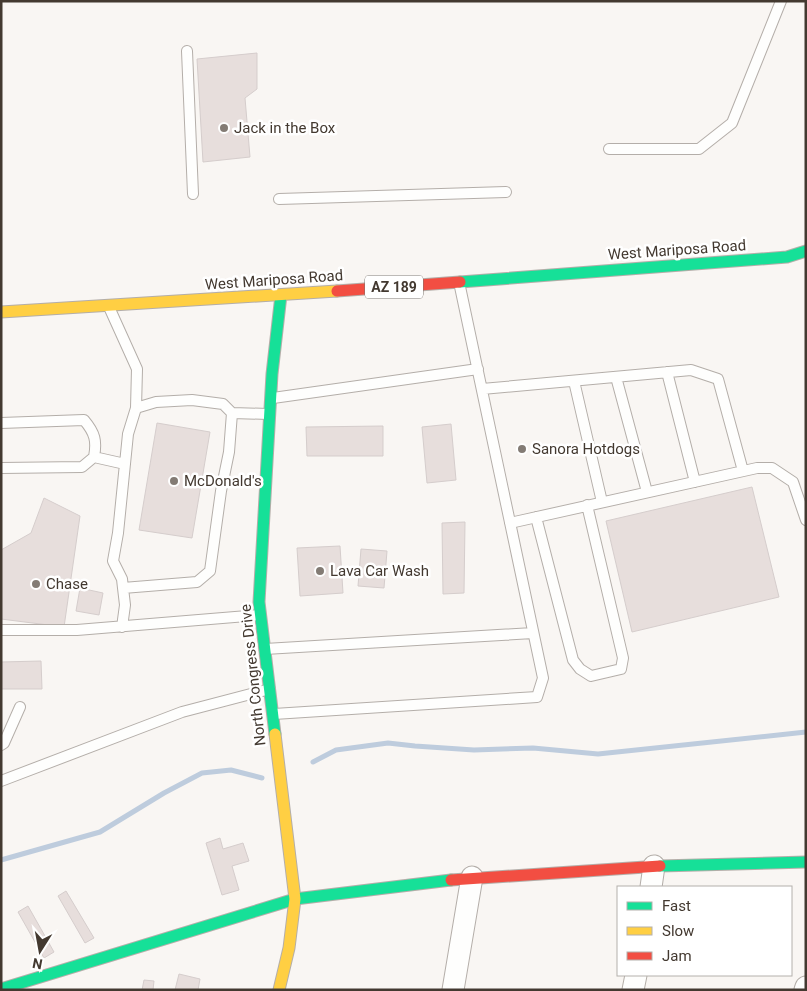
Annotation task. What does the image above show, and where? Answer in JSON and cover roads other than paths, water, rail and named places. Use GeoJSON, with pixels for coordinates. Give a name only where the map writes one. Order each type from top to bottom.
{"type":"FeatureCollection","features":[{"type":"Feature","properties":{"kind":"street","name":"West Mariposa Road"},"geometry":{"type":"LineString","coordinates":[[1,312],[459,282],[787,257],[806,251]]}},
{"type":"Feature","properties":{"kind":"street","name":"West Mariposa Road"},"geometry":{"type":"LineString","coordinates":[[787,257],[806,261]]}},
{"type":"Feature","properties":{"kind":"street","name":"North Congress Drive"},"geometry":{"type":"LineString","coordinates":[[279,990],[289,948],[295,899],[259,602],[271,398],[281,295]]}},
{"type":"Feature","properties":{"kind":"street"},"geometry":{"type":"LineString","coordinates":[[1,989],[295,899],[472,877],[654,866],[806,862]]}},
{"type":"Feature","properties":{"kind":"street"},"geometry":{"type":"LineString","coordinates":[[651,886],[654,866]]}},
{"type":"Feature","properties":{"kind":"street"},"geometry":{"type":"LineString","coordinates":[[453,990],[472,877]]}},
{"type":"Feature","properties":{"kind":"street"},"geometry":{"type":"LineString","coordinates":[[633,990],[636,976]]}},
{"type":"Feature","properties":{"kind":"lane"},"geometry":{"type":"LineString","coordinates":[[609,149],[699,149],[732,123],[781,1]]}},
{"type":"Feature","properties":{"kind":"lane"},"geometry":{"type":"LineString","coordinates":[[187,51],[193,194]]}},
{"type":"Feature","properties":{"kind":"lane"},"geometry":{"type":"LineString","coordinates":[[279,199],[506,192]]}},
{"type":"Feature","properties":{"kind":"lane"},"geometry":{"type":"LineString","coordinates":[[273,714],[537,697],[543,678],[459,282]]}},
{"type":"Feature","properties":{"kind":"lane"},"geometry":{"type":"LineString","coordinates":[[109,306],[137,369],[136,408],[128,434],[118,533],[113,561],[122,579],[124,588],[125,605],[122,626]]}},
{"type":"Feature","properties":{"kind":"lane"},"geometry":{"type":"LineString","coordinates":[[271,398],[478,370]]}},
{"type":"Feature","properties":{"kind":"lane"},"geometry":{"type":"LineString","coordinates":[[482,389],[691,370],[718,379],[743,471]]}},
{"type":"Feature","properties":{"kind":"lane"},"geometry":{"type":"LineString","coordinates":[[667,372],[695,482]]}},
{"type":"Feature","properties":{"kind":"lane"},"geometry":{"type":"LineString","coordinates":[[616,377],[648,492]]}},
{"type":"Feature","properties":{"kind":"lane"},"geometry":{"type":"LineString","coordinates":[[574,381],[602,502]]}},
{"type":"Feature","properties":{"kind":"lane"},"geometry":{"type":"LineString","coordinates":[[136,408],[156,402],[192,400],[223,404],[232,412],[270,414]]}},
{"type":"Feature","properties":{"kind":"lane"},"geometry":{"type":"LineString","coordinates":[[124,588],[197,582],[210,571],[221,491],[229,452],[232,412]]}},
{"type":"Feature","properties":{"kind":"lane"},"geometry":{"type":"LineString","coordinates":[[1,423],[84,420],[92,429],[96,444],[94,457],[82,467],[1,468]]}},
{"type":"Feature","properties":{"kind":"lane"},"geometry":{"type":"LineString","coordinates":[[94,457],[125,464]]}},
{"type":"Feature","properties":{"kind":"lane"},"geometry":{"type":"LineString","coordinates":[[510,523],[757,468],[772,468],[792,482],[806,520]]}},
{"type":"Feature","properties":{"kind":"lane"},"geometry":{"type":"LineString","coordinates":[[536,517],[573,660],[580,669],[591,676],[621,669],[623,658],[587,506]]}},
{"type":"Feature","properties":{"kind":"lane"},"geometry":{"type":"LineString","coordinates":[[1,630],[78,630],[260,615]]}},
{"type":"Feature","properties":{"kind":"lane"},"geometry":{"type":"LineString","coordinates":[[265,649],[533,634]]}},
{"type":"Feature","properties":{"kind":"lane"},"geometry":{"type":"LineString","coordinates":[[1,781],[182,712],[270,689]]}},
{"type":"Feature","properties":{"kind":"lane"},"geometry":{"type":"LineString","coordinates":[[1,744],[4,744],[20,707]]}},
{"type":"Feature","properties":{"kind":"waterway"},"geometry":{"type":"LineString","coordinates":[[313,762],[336,750],[388,743],[474,750],[533,748],[598,754],[806,732]]}},
{"type":"Feature","properties":{"kind":"waterway"},"geometry":{"type":"LineString","coordinates":[[1,860],[100,832],[164,793],[202,773],[231,770],[262,778]]}},
{"type":"Feature","properties":{"kind":"place","name":"Jack in the Box"},"geometry":{"type":"Point","coordinates":[224,128]}},
{"type":"Feature","properties":{"kind":"place","name":"Sanora Hotdogs"},"geometry":{"type":"Point","coordinates":[522,449]}},
{"type":"Feature","properties":{"kind":"place","name":"McDonald's"},"geometry":{"type":"Point","coordinates":[174,481]}},
{"type":"Feature","properties":{"kind":"place","name":"Lava Car Wash"},"geometry":{"type":"Point","coordinates":[320,571]}},
{"type":"Feature","properties":{"kind":"place","name":"Chase"},"geometry":{"type":"Point","coordinates":[36,584]}}]}
